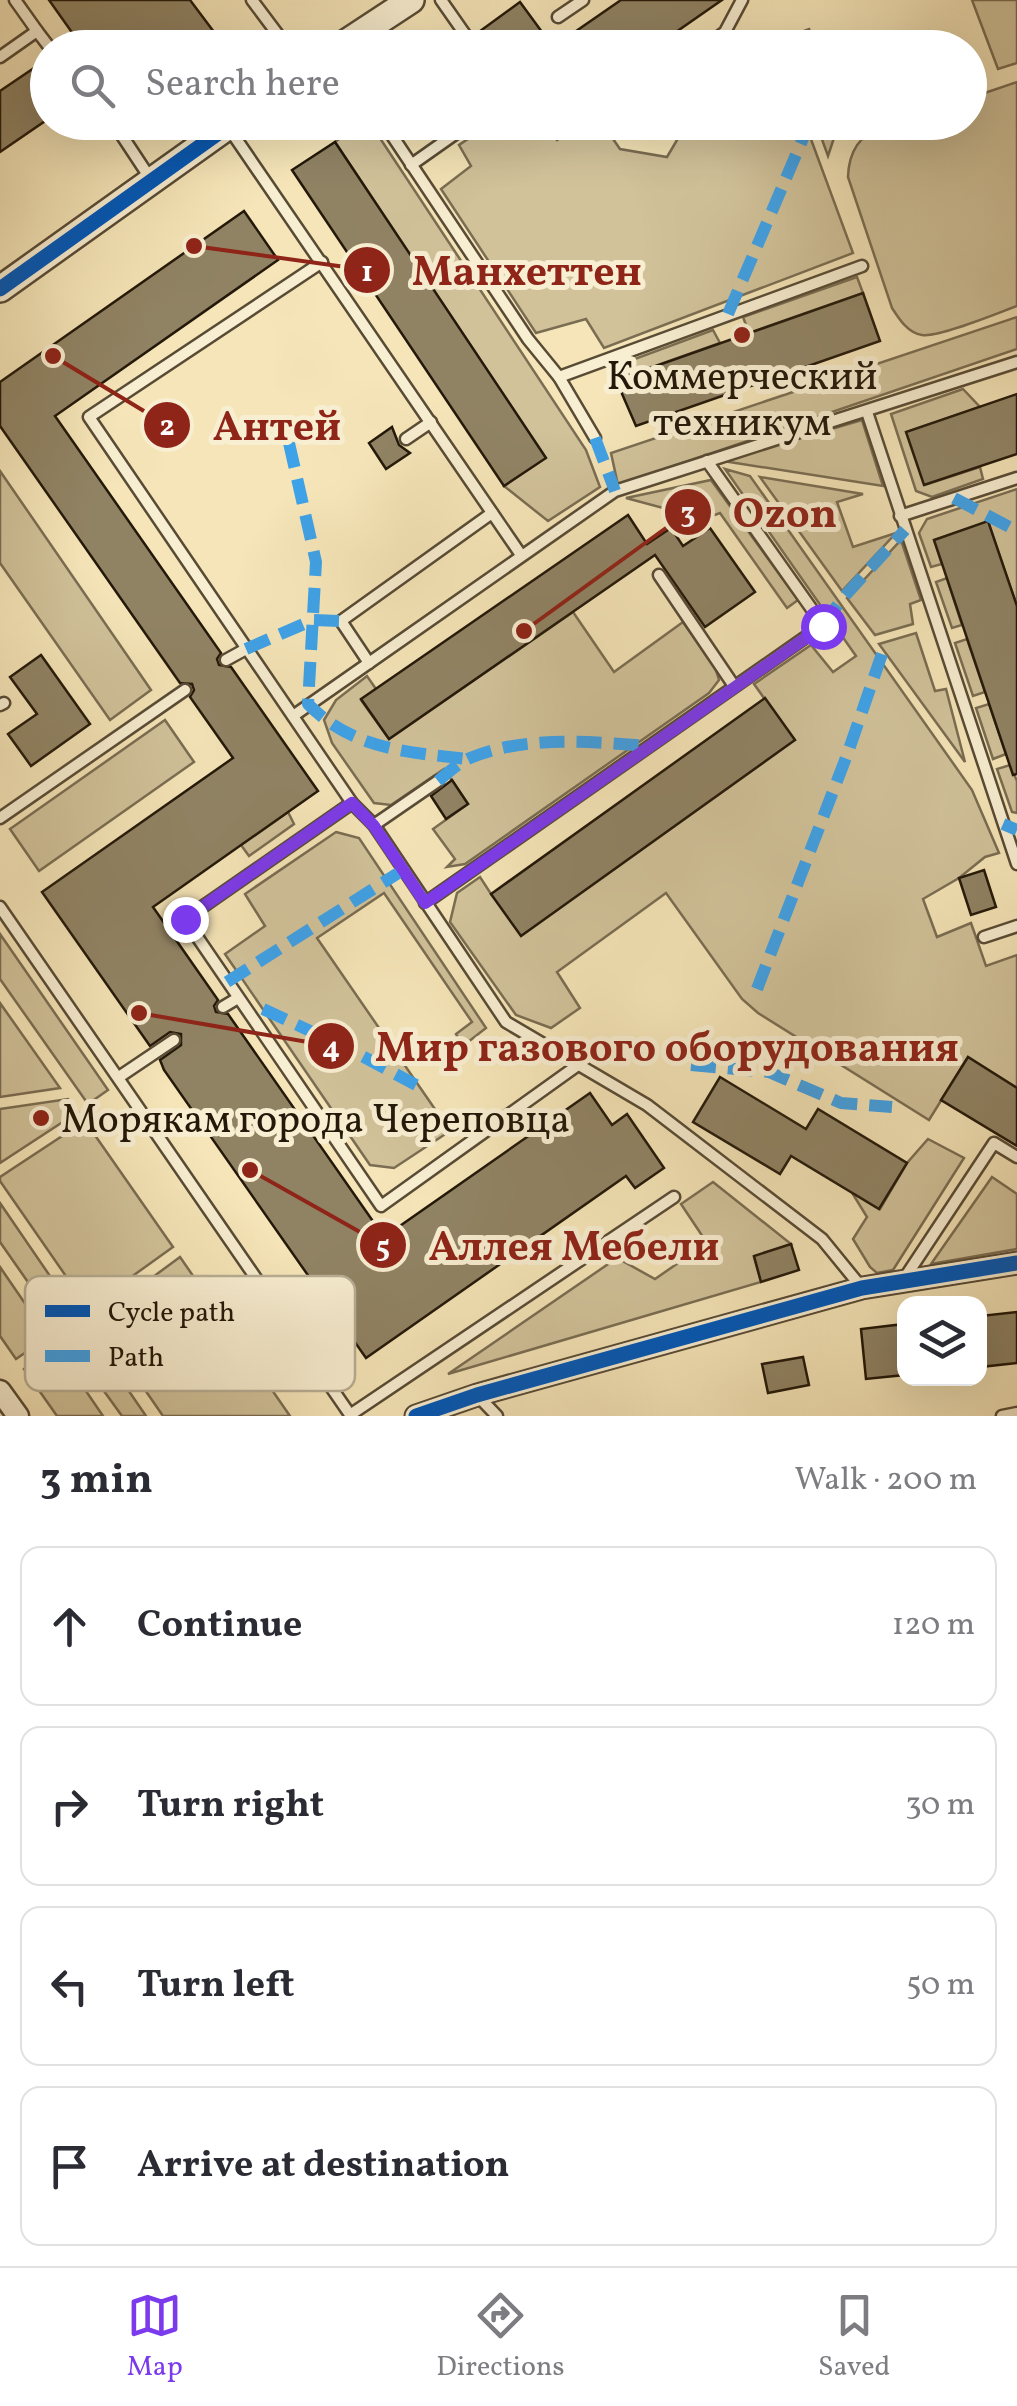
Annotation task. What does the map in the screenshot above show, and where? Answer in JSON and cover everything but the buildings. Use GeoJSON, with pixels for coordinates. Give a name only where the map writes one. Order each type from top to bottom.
{"type":"FeatureCollection","features":[{"type":"Feature","properties":{"kind":"street"},"geometry":{"type":"LineString","coordinates":[[365,30],[411,0]]}},
{"type":"Feature","properties":{"kind":"street"},"geometry":{"type":"LineString","coordinates":[[0,290],[209,140]]}},
{"type":"Feature","properties":{"kind":"street"},"geometry":{"type":"LineString","coordinates":[[416,1416],[477,1394],[862,1288],[1017,1263]]}},
{"type":"Feature","properties":{"kind":"street"},"geometry":{"type":"LineString","coordinates":[[0,1391],[18,1416]]}},
{"type":"Feature","properties":{"kind":"lane"},"geometry":{"type":"LineString","coordinates":[[15,0],[36,30]]}},
{"type":"Feature","properties":{"kind":"lane"},"geometry":{"type":"LineString","coordinates":[[252,0],[274,30]]}},
{"type":"Feature","properties":{"kind":"lane"},"geometry":{"type":"LineString","coordinates":[[440,0],[461,30]]}},
{"type":"Feature","properties":{"kind":"lane"},"geometry":{"type":"LineString","coordinates":[[558,16],[583,0]]}},
{"type":"Feature","properties":{"kind":"lane"},"geometry":{"type":"LineString","coordinates":[[726,30],[742,0]]}},
{"type":"Feature","properties":{"kind":"lane"},"geometry":{"type":"LineString","coordinates":[[0,58],[30,36]]}},
{"type":"Feature","properties":{"kind":"lane"},"geometry":{"type":"LineString","coordinates":[[125,140],[151,179]]}},
{"type":"Feature","properties":{"kind":"lane"},"geometry":{"type":"LineString","coordinates":[[241,140],[521,555]]}},
{"type":"Feature","properties":{"kind":"lane"},"geometry":{"type":"LineString","coordinates":[[395,140],[528,339],[559,378],[595,438]]}},
{"type":"Feature","properties":{"kind":"lane"},"geometry":{"type":"LineString","coordinates":[[411,165],[446,140]]}},
{"type":"Feature","properties":{"kind":"lane"},"geometry":{"type":"LineString","coordinates":[[322,262],[89,418],[506,1022],[647,1105],[822,1239],[862,1288]]}},
{"type":"Feature","properties":{"kind":"lane"},"geometry":{"type":"LineString","coordinates":[[559,378],[862,266]]}},
{"type":"Feature","properties":{"kind":"lane"},"geometry":{"type":"LineString","coordinates":[[293,716],[616,491],[1017,362]]}},
{"type":"Feature","properties":{"kind":"lane"},"geometry":{"type":"LineString","coordinates":[[867,412],[1017,864]]}},
{"type":"Feature","properties":{"kind":"lane"},"geometry":{"type":"LineString","coordinates":[[406,438],[431,422]]}},
{"type":"Feature","properties":{"kind":"lane"},"geometry":{"type":"LineString","coordinates":[[425,903],[823,626],[707,461]]}},
{"type":"Feature","properties":{"kind":"lane"},"geometry":{"type":"LineString","coordinates":[[900,516],[1017,478]]}},
{"type":"Feature","properties":{"kind":"lane"},"geometry":{"type":"LineString","coordinates":[[369,663],[340,621],[492,513]]}},
{"type":"Feature","properties":{"kind":"lane"},"geometry":{"type":"LineString","coordinates":[[660,575],[734,686]]}},
{"type":"Feature","properties":{"kind":"lane"},"geometry":{"type":"LineString","coordinates":[[226,660],[246,649]]}},
{"type":"Feature","properties":{"kind":"lane"},"geometry":{"type":"LineString","coordinates":[[0,818],[185,690]]}},
{"type":"Feature","properties":{"kind":"lane"},"geometry":{"type":"LineString","coordinates":[[374,826],[438,781]]}},
{"type":"Feature","properties":{"kind":"lane"},"geometry":{"type":"LineString","coordinates":[[352,803],[185,919],[381,1206],[578,1065]]}},
{"type":"Feature","properties":{"kind":"lane"},"geometry":{"type":"LineString","coordinates":[[0,907],[255,1276]]}},
{"type":"Feature","properties":{"kind":"lane"},"geometry":{"type":"LineString","coordinates":[[984,937],[1017,926]]}},
{"type":"Feature","properties":{"kind":"lane"},"geometry":{"type":"LineString","coordinates":[[222,1007],[238,998]]}},
{"type":"Feature","properties":{"kind":"lane"},"geometry":{"type":"LineString","coordinates":[[119,1077],[174,1040]]}},
{"type":"Feature","properties":{"kind":"lane"},"geometry":{"type":"LineString","coordinates":[[904,1280],[994,1143],[1017,1158]]}},
{"type":"Feature","properties":{"kind":"lane"},"geometry":{"type":"LineString","coordinates":[[334,1391],[351,1416],[674,1197]]}},
{"type":"Feature","properties":{"kind":"lane"},"geometry":{"type":"LineString","coordinates":[[477,1394],[497,1416]]}},
{"type":"Feature","properties":{"kind":"lane"},"geometry":{"type":"LineString","coordinates":[[1002,1416],[1017,1414]]}},
{"type":"Feature","properties":{"kind":"shaded area"},"geometry":{"type":"Polygon","coordinates":[[[972,0],[1017,0],[1017,63],[998,69],[987,30],[983,30],[972,0]]]}},
{"type":"Feature","properties":{"kind":"shaded area"},"geometry":{"type":"Polygon","coordinates":[[[1017,82],[1017,306],[941,333],[917,334],[904,325],[892,308],[848,177],[852,155],[861,140],[987,140],[987,92],[1017,82]]]}},
{"type":"Feature","properties":{"kind":"shaded area"},"geometry":{"type":"Polygon","coordinates":[[[381,140],[586,450],[600,487],[548,521],[504,486],[545,458],[335,142],[381,140]]]}},
{"type":"Feature","properties":{"kind":"shaded area"},"geometry":{"type":"Polygon","coordinates":[[[466,140],[614,140],[620,149],[667,157],[677,140],[811,140],[853,253],[604,348],[586,319],[536,333],[441,189],[471,166],[459,145],[466,140]]]}},
{"type":"Feature","properties":{"kind":"shaded area"},"geometry":{"type":"Polygon","coordinates":[[[822,140],[833,140],[828,156],[822,140]]]}},
{"type":"Feature","properties":{"kind":"shaded area"},"geometry":{"type":"Polygon","coordinates":[[[857,277],[863,293],[749,333],[743,317],[857,277]]]}},
{"type":"Feature","properties":{"kind":"shaded area"},"geometry":{"type":"Polygon","coordinates":[[[1017,317],[1017,349],[618,485],[611,453],[1017,317]]]}},
{"type":"Feature","properties":{"kind":"shaded area"},"geometry":{"type":"Polygon","coordinates":[[[713,330],[720,343],[616,380],[613,367],[713,330]]]}},
{"type":"Feature","properties":{"kind":"shaded area"},"geometry":{"type":"Polygon","coordinates":[[[963,389],[980,407],[907,432],[925,485],[980,467],[983,479],[932,497],[916,491],[891,414],[963,389]]]}},
{"type":"Feature","properties":{"kind":"shaded area"},"geometry":{"type":"Polygon","coordinates":[[[862,420],[883,486],[723,461],[862,420]]]}},
{"type":"Feature","properties":{"kind":"shaded area"},"geometry":{"type":"Polygon","coordinates":[[[725,469],[750,476],[972,790],[999,853],[985,857],[923,899],[937,937],[971,923],[986,966],[1017,955],[1017,1088],[968,1057],[929,1120],[758,1013],[742,999],[666,893],[557,972],[580,1008],[551,1028],[516,1015],[450,922],[457,893],[480,877],[491,894],[794,740],[754,684],[811,645],[833,672],[856,656],[725,469]]]}},
{"type":"Feature","properties":{"kind":"shaded area"},"geometry":{"type":"Polygon","coordinates":[[[0,471],[151,690],[110,720],[0,563],[0,471]]]}},
{"type":"Feature","properties":{"kind":"shaded area"},"geometry":{"type":"Polygon","coordinates":[[[760,477],[863,494],[837,502],[853,547],[896,533],[842,591],[760,477]]]}},
{"type":"Feature","properties":{"kind":"shaded area"},"geometry":{"type":"Polygon","coordinates":[[[711,480],[798,600],[787,608],[720,513],[704,519],[626,498],[711,480]]]}},
{"type":"Feature","properties":{"kind":"shaded area"},"geometry":{"type":"Polygon","coordinates":[[[1017,489],[1017,606],[988,522],[934,540],[942,564],[931,567],[919,533],[927,519],[1017,489]]]}},
{"type":"Feature","properties":{"kind":"shaded area"},"geometry":{"type":"Polygon","coordinates":[[[901,540],[921,600],[910,604],[913,624],[875,635],[847,598],[901,540]]]}},
{"type":"Feature","properties":{"kind":"shaded area"},"geometry":{"type":"Polygon","coordinates":[[[947,578],[962,625],[952,628],[936,582],[947,578]]]}},
{"type":"Feature","properties":{"kind":"shaded area"},"geometry":{"type":"Polygon","coordinates":[[[573,612],[614,672],[683,622],[715,667],[719,680],[709,693],[465,864],[447,867],[455,859],[433,829],[468,804],[444,769],[391,805],[374,803],[332,743],[324,720],[336,700],[367,676],[376,689],[361,700],[389,739],[573,612]]]}},
{"type":"Feature","properties":{"kind":"shaded area"},"geometry":{"type":"Polygon","coordinates":[[[916,633],[935,691],[946,689],[965,762],[879,644],[916,633]]]}},
{"type":"Feature","properties":{"kind":"shaded area"},"geometry":{"type":"Polygon","coordinates":[[[967,639],[985,692],[973,696],[955,643],[967,639]]]}},
{"type":"Feature","properties":{"kind":"shaded area"},"geometry":{"type":"Polygon","coordinates":[[[989,704],[1006,754],[993,759],[976,708],[989,704]]]}},
{"type":"Feature","properties":{"kind":"shaded area"},"geometry":{"type":"Polygon","coordinates":[[[165,720],[194,762],[39,871],[10,829],[165,720]]]}},
{"type":"Feature","properties":{"kind":"shaded area"},"geometry":{"type":"Polygon","coordinates":[[[1010,765],[1017,781],[1017,813],[1012,812],[997,769],[1010,765]]]}},
{"type":"Feature","properties":{"kind":"shaded area"},"geometry":{"type":"Polygon","coordinates":[[[288,812],[294,824],[249,856],[241,845],[288,812]]]}},
{"type":"Feature","properties":{"kind":"shaded area"},"geometry":{"type":"Polygon","coordinates":[[[336,832],[359,838],[486,1028],[463,1046],[456,1034],[472,1022],[384,893],[317,938],[450,1131],[394,1168],[370,1165],[225,954],[265,926],[245,894],[336,832]]]}},
{"type":"Feature","properties":{"kind":"shaded area"},"geometry":{"type":"Polygon","coordinates":[[[0,934],[108,1090],[88,1104],[0,979],[0,934]]]}},
{"type":"Feature","properties":{"kind":"shaded area"},"geometry":{"type":"Polygon","coordinates":[[[0,1003],[60,1088],[0,1097],[0,1003]]]}},
{"type":"Feature","properties":{"kind":"shaded area"},"geometry":{"type":"Polygon","coordinates":[[[68,1099],[78,1112],[0,1163],[0,1109],[68,1099]]]}},
{"type":"Feature","properties":{"kind":"shaded area"},"geometry":{"type":"Polygon","coordinates":[[[85,1121],[173,1247],[133,1276],[66,1276],[0,1177],[85,1121]]]}},
{"type":"Feature","properties":{"kind":"shaded area"},"geometry":{"type":"Polygon","coordinates":[[[928,1139],[964,1158],[893,1270],[877,1273],[853,1239],[867,1217],[851,1191],[880,1209],[907,1163],[928,1139]]]}},
{"type":"Feature","properties":{"kind":"shaded area"},"geometry":{"type":"Polygon","coordinates":[[[992,1177],[1017,1194],[1017,1249],[931,1264],[992,1177]]]}},
{"type":"Feature","properties":{"kind":"shaded area"},"geometry":{"type":"Polygon","coordinates":[[[713,1182],[791,1244],[754,1257],[761,1282],[448,1374],[617,1258],[655,1279],[707,1243],[681,1204],[713,1182]]]}},
{"type":"Feature","properties":{"kind":"shaded area"},"geometry":{"type":"Polygon","coordinates":[[[0,1203],[50,1276],[25,1278],[0,1242],[0,1203]]]}},
{"type":"Feature","properties":{"kind":"shaded area"},"geometry":{"type":"Polygon","coordinates":[[[180,1257],[193,1276],[154,1276],[180,1257]]]}},
{"type":"Feature","properties":{"kind":"shaded area"},"geometry":{"type":"Polygon","coordinates":[[[0,1267],[25,1303],[25,1353],[16,1359],[0,1336],[0,1267]]]}},
{"type":"Feature","properties":{"kind":"shaded area"},"geometry":{"type":"Polygon","coordinates":[[[39,1391],[86,1391],[103,1416],[57,1416],[39,1391]]]}},
{"type":"Feature","properties":{"kind":"shaded area"},"geometry":{"type":"Polygon","coordinates":[[[104,1391],[129,1391],[146,1416],[122,1416],[104,1391]]]}},
{"type":"Feature","properties":{"kind":"shaded area"},"geometry":{"type":"Polygon","coordinates":[[[146,1391],[273,1391],[290,1416],[163,1416],[146,1391]]]}},
{"type":"Feature","properties":{"kind":"marked path"},"geometry":{"type":"LineString","coordinates":[[728,314],[802,140]]}},
{"type":"Feature","properties":{"kind":"marked path"},"geometry":{"type":"LineString","coordinates":[[595,438],[615,491]]}},
{"type":"Feature","properties":{"kind":"marked path"},"geometry":{"type":"LineString","coordinates":[[289,443],[316,562],[308,704],[325,719],[363,740],[403,751],[467,759]]}},
{"type":"Feature","properties":{"kind":"marked path"},"geometry":{"type":"LineString","coordinates":[[954,498],[1017,531]]}},
{"type":"Feature","properties":{"kind":"marked path"},"geometry":{"type":"LineString","coordinates":[[823,625],[905,530]]}},
{"type":"Feature","properties":{"kind":"marked path"},"geometry":{"type":"LineString","coordinates":[[246,649],[313,620],[341,621]]}},
{"type":"Feature","properties":{"kind":"marked path"},"geometry":{"type":"LineString","coordinates":[[757,989],[882,654]]}},
{"type":"Feature","properties":{"kind":"marked path"},"geometry":{"type":"LineString","coordinates":[[438,781],[470,758],[513,746],[558,742],[649,746]]}},
{"type":"Feature","properties":{"kind":"marked path"},"geometry":{"type":"LineString","coordinates":[[1003,824],[1017,830]]}},
{"type":"Feature","properties":{"kind":"marked path"},"geometry":{"type":"LineString","coordinates":[[227,982],[403,870]]}},
{"type":"Feature","properties":{"kind":"marked path"},"geometry":{"type":"LineString","coordinates":[[263,1009],[416,1085]]}},
{"type":"Feature","properties":{"kind":"marked path"},"geometry":{"type":"LineString","coordinates":[[691,1065],[769,1072],[841,1103],[892,1107]]}},
{"type":"Feature","properties":{"kind":"cycle path"},"geometry":{"type":"LineString","coordinates":[[0,289],[209,140]]}},
{"type":"Feature","properties":{"kind":"cycle path"},"geometry":{"type":"LineString","coordinates":[[416,1416],[477,1395],[862,1288],[1017,1263]]}},
{"type":"Feature","properties":{"kind":"place","name":"Манхеттен"},"geometry":{"type":"Point","coordinates":[194,246]}},
{"type":"Feature","properties":{"kind":"place","name":"Коммерческий техникум"},"geometry":{"type":"Point","coordinates":[742,335]}},
{"type":"Feature","properties":{"kind":"place","name":"Антей"},"geometry":{"type":"Point","coordinates":[53,356]}},
{"type":"Feature","properties":{"kind":"place","name":"Ozon"},"geometry":{"type":"Point","coordinates":[524,631]}},
{"type":"Feature","properties":{"kind":"place","name":"Мир газового оборудования"},"geometry":{"type":"Point","coordinates":[139,1013]}},
{"type":"Feature","properties":{"kind":"place","name":"Морякам города Череповца"},"geometry":{"type":"Point","coordinates":[41,1118]}},
{"type":"Feature","properties":{"kind":"place","name":"Аллея Мебели"},"geometry":{"type":"Point","coordinates":[250,1170]}},
{"type":"Feature","properties":{"kind":"route"},"geometry":{"type":"LineString","coordinates":[[185,919],[352,803],[374,826],[425,903],[823,626]]}}]}
